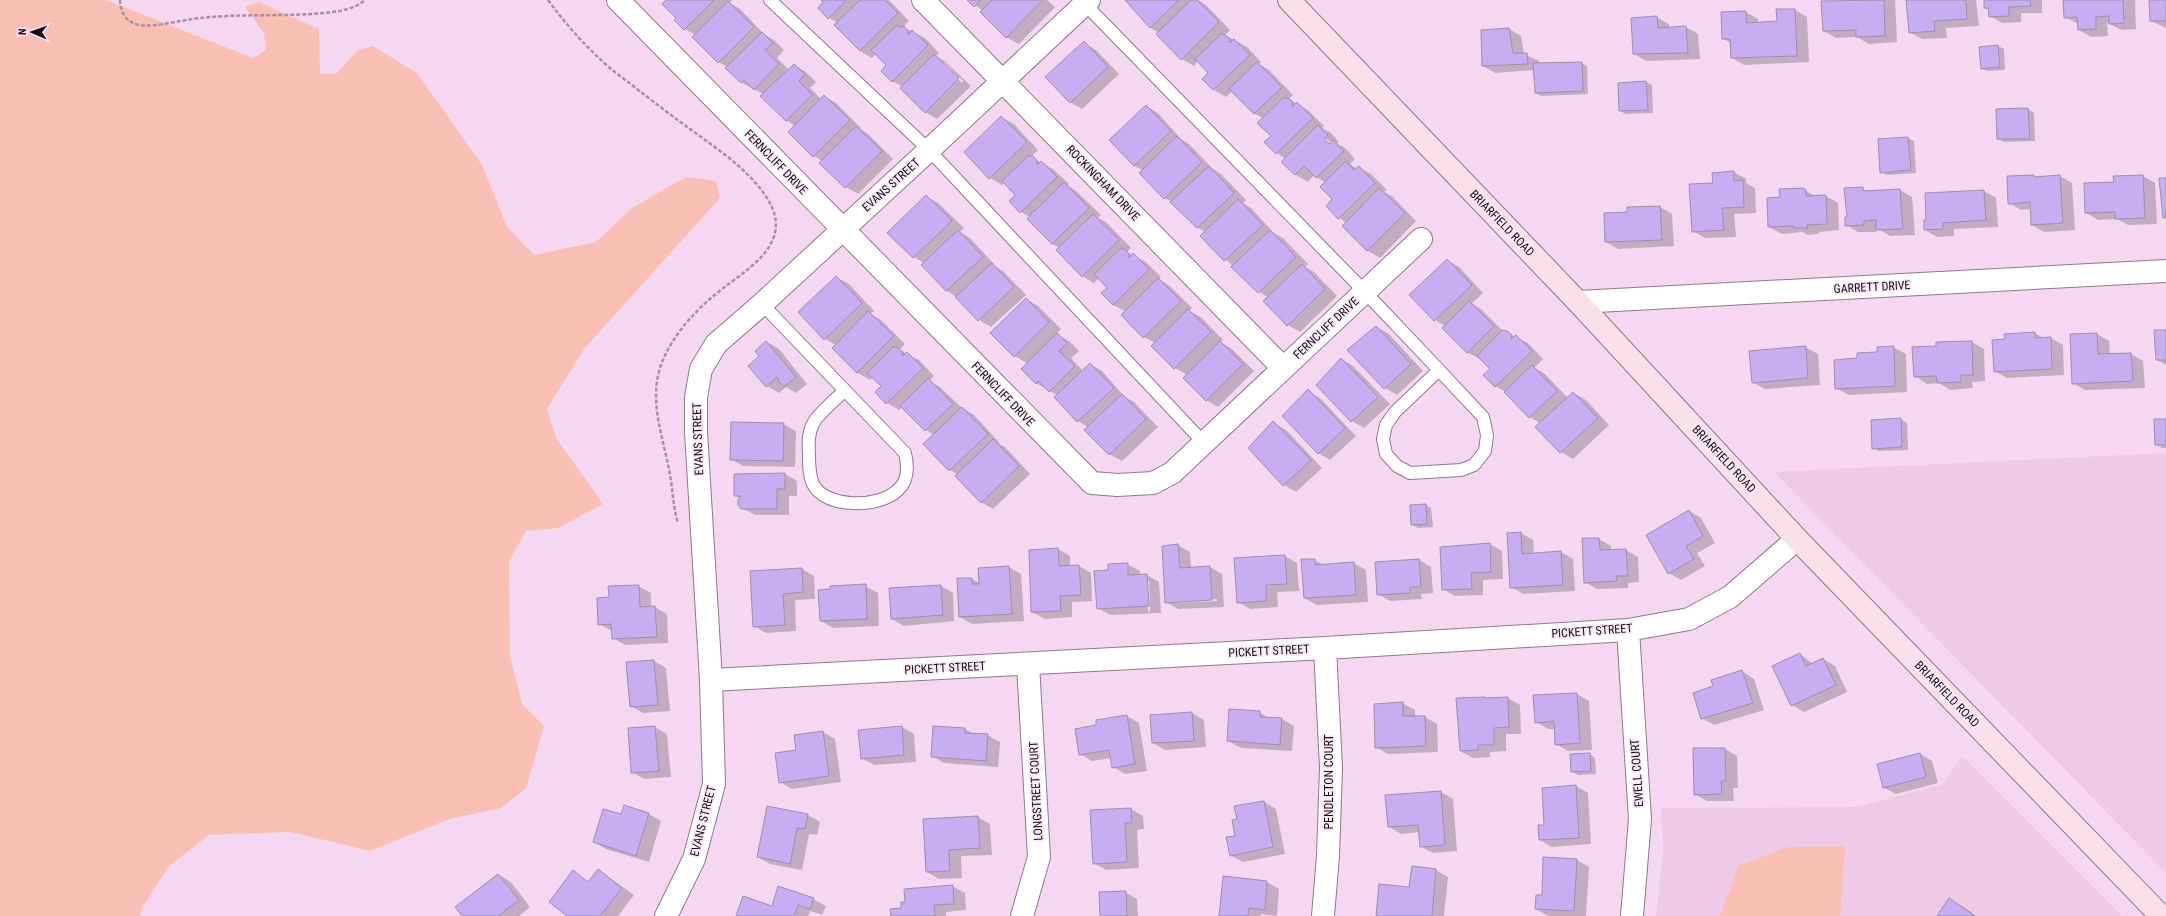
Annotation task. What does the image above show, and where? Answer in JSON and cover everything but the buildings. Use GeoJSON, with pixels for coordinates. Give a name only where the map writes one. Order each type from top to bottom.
{"type":"FeatureCollection","features":[{"type":"Feature","properties":{"kind":"main road","name":"BRIARFIELD ROAD"},"geometry":{"type":"LineString","coordinates":[[1289,0],[1578,302],[1798,539],[2161,916]]}},
{"type":"Feature","properties":{"kind":"street","name":"ROCKINGHAM DRIVE"},"geometry":{"type":"LineString","coordinates":[[922,0],[1283,368]]}},
{"type":"Feature","properties":{"kind":"street","name":"FERNCLIFF DRIVE"},"geometry":{"type":"LineString","coordinates":[[621,1],[842,230],[1092,483],[1117,485],[1153,483],[1172,473],[1421,239]]}},
{"type":"Feature","properties":{"kind":"street","name":"EVANS STREET"},"geometry":{"type":"LineString","coordinates":[[666,916],[694,859],[714,784],[712,680],[696,432],[696,397],[702,369],[716,344],[762,304],[929,150],[1003,81],[1085,1]]}},
{"type":"Feature","properties":{"kind":"street","name":"GARRETT DRIVE"},"geometry":{"type":"LineString","coordinates":[[1578,302],[2166,271]]}},
{"type":"Feature","properties":{"kind":"street","name":"PICKETT STREET"},"geometry":{"type":"LineString","coordinates":[[712,680],[1326,648],[1628,630],[1689,619],[1730,597],[1798,539]]}},
{"type":"Feature","properties":{"kind":"street","name":"EWELL COURT"},"geometry":{"type":"LineString","coordinates":[[1628,630],[1640,819],[1632,916]]}},
{"type":"Feature","properties":{"kind":"street","name":"PENDLETON COURT"},"geometry":{"type":"LineString","coordinates":[[1323,916],[1328,856],[1331,768],[1326,648]]}},
{"type":"Feature","properties":{"kind":"street","name":"LONGSTREET COURT"},"geometry":{"type":"LineString","coordinates":[[1022,916],[1039,857],[1028,664]]}},
{"type":"Feature","properties":{"kind":"lane"},"geometry":{"type":"LineString","coordinates":[[770,0],[929,150],[1204,443]]}},
{"type":"Feature","properties":{"kind":"lane"},"geometry":{"type":"LineString","coordinates":[[1085,1],[1365,292],[1439,370],[1483,417],[1487,435],[1485,451],[1474,465],[1461,470],[1410,473],[1396,466],[1386,454],[1383,440],[1386,425],[1395,412],[1439,370]]}},
{"type":"Feature","properties":{"kind":"lane"},"geometry":{"type":"LineString","coordinates":[[762,304],[844,391],[906,453],[908,468],[905,479],[898,491],[873,502],[835,502],[824,496],[814,485],[810,473],[808,444],[810,429],[815,419],[844,391]]}},
{"type":"Feature","properties":{"kind":"path"},"geometry":{"type":"LineString","coordinates":[[120,0],[121,10],[127,18],[133,23],[144,25],[169,24],[202,17],[289,15],[340,11],[357,5],[365,0]]}},
{"type":"Feature","properties":{"kind":"path"},"geometry":{"type":"LineString","coordinates":[[548,0],[570,29],[611,70],[737,165],[767,197],[772,208],[775,227],[770,246],[758,263],[718,292],[693,315],[671,343],[657,377],[658,418],[670,476],[675,512],[681,534],[702,532]]}},
{"type":"Feature","properties":{"kind":"shaded area"},"geometry":{"type":"Polygon","coordinates":[[[0,0],[106,0],[253,58],[266,50],[264,33],[245,7],[259,2],[319,29],[320,74],[336,74],[358,50],[373,46],[417,73],[482,165],[507,227],[534,255],[596,242],[632,208],[686,177],[716,181],[720,198],[584,349],[547,409],[556,438],[603,504],[558,528],[526,531],[509,561],[510,657],[522,704],[544,726],[526,788],[501,808],[449,819],[370,851],[291,832],[209,835],[169,866],[142,908],[140,916],[0,916],[0,0]]]}},
{"type":"Feature","properties":{"kind":"shaded area"},"geometry":{"type":"Polygon","coordinates":[[[2166,453],[2166,873],[1774,472],[2166,453]]]}},
{"type":"Feature","properties":{"kind":"shaded area"},"geometry":{"type":"Polygon","coordinates":[[[1962,756],[2122,916],[1656,916],[1663,850],[1661,808],[1857,807],[1943,784],[1962,756]]]}},
{"type":"Feature","properties":{"kind":"shaded area"},"geometry":{"type":"Polygon","coordinates":[[[1845,846],[1840,916],[1720,916],[1738,866],[1788,847],[1845,846]]]}}]}
